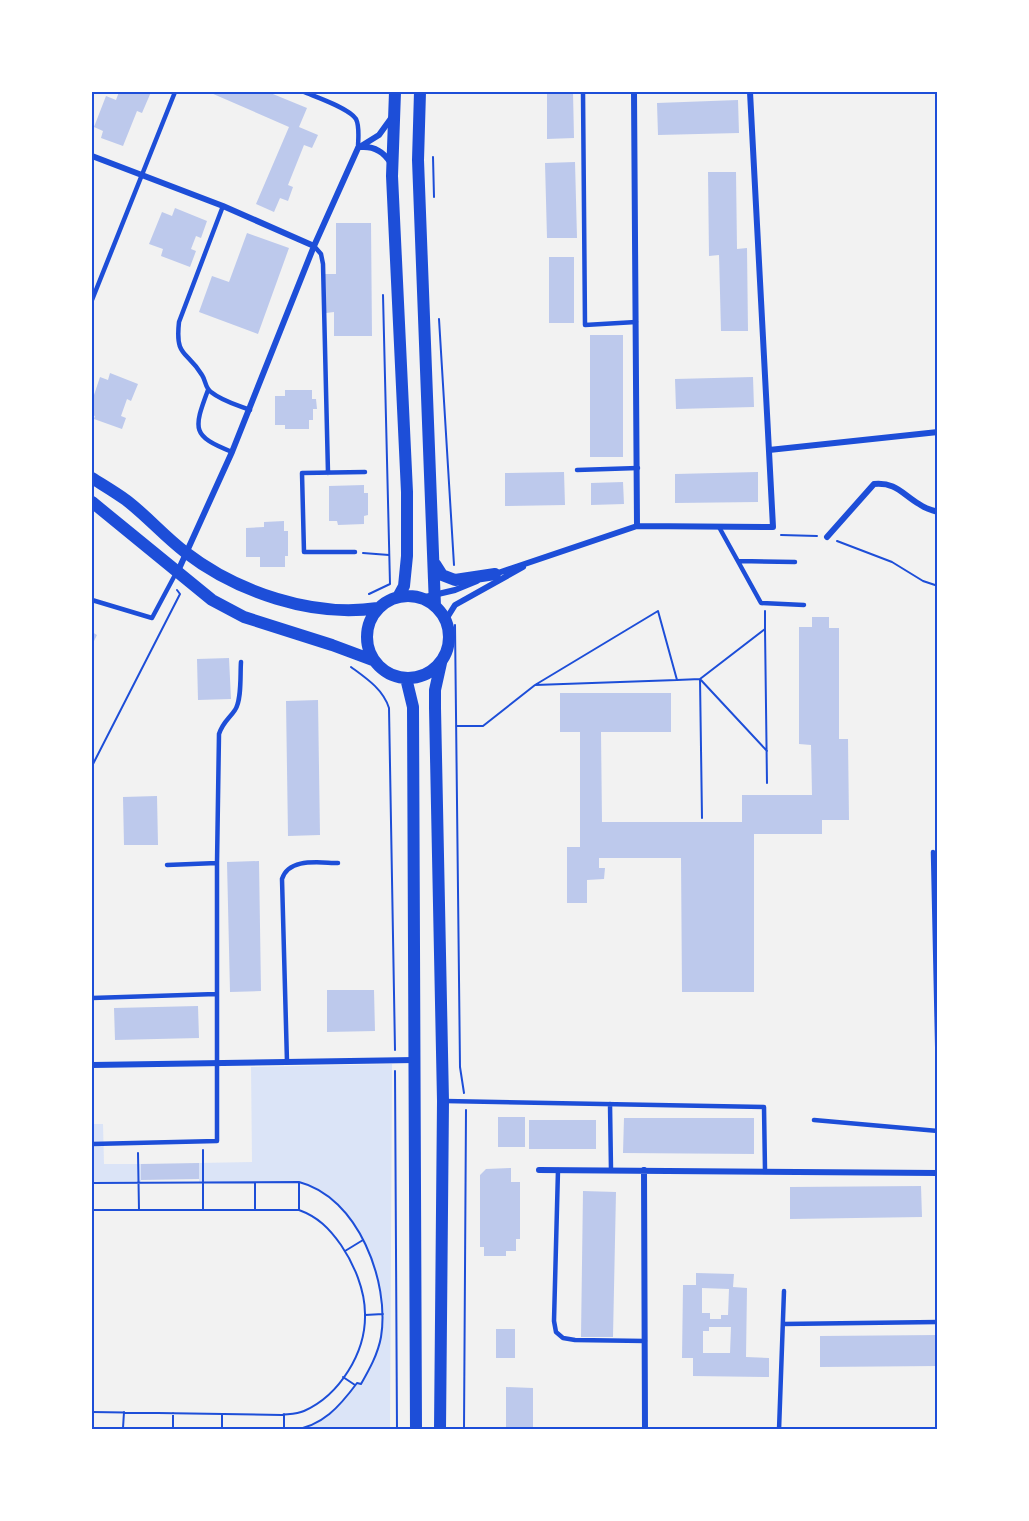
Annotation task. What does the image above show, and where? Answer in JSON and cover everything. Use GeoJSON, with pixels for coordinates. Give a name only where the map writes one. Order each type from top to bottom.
{"type":"FeatureCollection","features":[{"type":"Feature","properties":{"kind":"main road"},"geometry":{"type":"LineString","coordinates":[[394,92],[392,176],[407,503],[407,556],[404,586],[398,597]]}},
{"type":"Feature","properties":{"kind":"main road"},"geometry":{"type":"LineString","coordinates":[[420,92],[418,159],[435,600],[445,621],[448,642],[435,690],[443,1101],[440,1430]]}},
{"type":"Feature","properties":{"kind":"main road"},"geometry":{"type":"LineString","coordinates":[[92,478],[126,500],[186,552],[225,578],[244,587],[276,598],[327,609],[378,608],[398,597],[409,596],[435,600]]}},
{"type":"Feature","properties":{"kind":"main road"},"geometry":{"type":"LineString","coordinates":[[92,502],[212,600],[234,612],[375,661]]}},
{"type":"Feature","properties":{"kind":"main road"},"geometry":{"type":"LineString","coordinates":[[435,563],[442,576],[455,580],[495,574]]}},
{"type":"Feature","properties":{"kind":"main road"},"geometry":{"type":"LineString","coordinates":[[378,608],[370,620],[367,636],[369,651],[375,661],[390,674],[406,678],[431,671],[441,663]]}},
{"type":"Feature","properties":{"kind":"main road"},"geometry":{"type":"LineString","coordinates":[[406,678],[413,707],[416,1430]]}},
{"type":"Feature","properties":{"kind":"street"},"geometry":{"type":"LineString","coordinates":[[634,92],[637,526]]}},
{"type":"Feature","properties":{"kind":"street"},"geometry":{"type":"LineString","coordinates":[[435,600],[495,574],[637,526],[773,527],[750,92]]}},
{"type":"Feature","properties":{"kind":"street"},"geometry":{"type":"LineString","coordinates":[[178,571],[250,410],[315,246],[358,148],[379,135],[393,116]]}},
{"type":"Feature","properties":{"kind":"street"},"geometry":{"type":"LineString","coordinates":[[358,148],[373,148],[380,151],[389,162],[392,176]]}},
{"type":"Feature","properties":{"kind":"street"},"geometry":{"type":"LineString","coordinates":[[92,156],[223,206],[315,246]]}},
{"type":"Feature","properties":{"kind":"street"},"geometry":{"type":"LineString","coordinates":[[769,450],[938,432]]}},
{"type":"Feature","properties":{"kind":"street"},"geometry":{"type":"LineString","coordinates":[[827,537],[874,484],[884,483],[895,486],[920,505],[938,512]]}},
{"type":"Feature","properties":{"kind":"street"},"geometry":{"type":"LineString","coordinates":[[445,621],[455,605],[540,558]]}},
{"type":"Feature","properties":{"kind":"street"},"geometry":{"type":"LineString","coordinates":[[92,1065],[414,1060]]}},
{"type":"Feature","properties":{"kind":"street"},"geometry":{"type":"LineString","coordinates":[[539,1170],[938,1173]]}},
{"type":"Feature","properties":{"kind":"street"},"geometry":{"type":"LineString","coordinates":[[644,1170],[645,1430]]}},
{"type":"Feature","properties":{"kind":"lane"},"geometry":{"type":"LineString","coordinates":[[92,300],[175,92]]}},
{"type":"Feature","properties":{"kind":"lane"},"geometry":{"type":"LineString","coordinates":[[304,92],[348,111],[356,118],[358,148]]}},
{"type":"Feature","properties":{"kind":"lane"},"geometry":{"type":"LineString","coordinates":[[583,92],[585,325],[636,322]]}},
{"type":"Feature","properties":{"kind":"lane"},"geometry":{"type":"LineString","coordinates":[[223,206],[179,322],[177,339],[183,354],[203,376],[208,390],[220,398],[250,410]]}},
{"type":"Feature","properties":{"kind":"lane"},"geometry":{"type":"LineString","coordinates":[[315,246],[321,254],[323,264],[328,473]]}},
{"type":"Feature","properties":{"kind":"lane"},"geometry":{"type":"LineString","coordinates":[[208,390],[200,411],[201,435],[208,442],[232,452]]}},
{"type":"Feature","properties":{"kind":"lane"},"geometry":{"type":"LineString","coordinates":[[577,470],[638,468]]}},
{"type":"Feature","properties":{"kind":"lane"},"geometry":{"type":"LineString","coordinates":[[354,552],[304,552],[302,473],[365,472]]}},
{"type":"Feature","properties":{"kind":"lane"},"geometry":{"type":"LineString","coordinates":[[719,527],[761,603],[804,605]]}},
{"type":"Feature","properties":{"kind":"lane"},"geometry":{"type":"LineString","coordinates":[[739,561],[795,562]]}},
{"type":"Feature","properties":{"kind":"lane"},"geometry":{"type":"LineString","coordinates":[[92,600],[152,618],[178,571]]}},
{"type":"Feature","properties":{"kind":"lane"},"geometry":{"type":"LineString","coordinates":[[92,1144],[217,1141],[219,734],[222,723],[235,710],[238,703],[241,662]]}},
{"type":"Feature","properties":{"kind":"lane"},"geometry":{"type":"LineString","coordinates":[[933,852],[938,1082]]}},
{"type":"Feature","properties":{"kind":"lane"},"geometry":{"type":"LineString","coordinates":[[167,865],[217,863]]}},
{"type":"Feature","properties":{"kind":"lane"},"geometry":{"type":"LineString","coordinates":[[287,1062],[282,879],[286,870],[296,864],[338,863]]}},
{"type":"Feature","properties":{"kind":"lane"},"geometry":{"type":"LineString","coordinates":[[92,998],[216,994]]}},
{"type":"Feature","properties":{"kind":"lane"},"geometry":{"type":"LineString","coordinates":[[443,1101],[764,1107],[765,1170]]}},
{"type":"Feature","properties":{"kind":"lane"},"geometry":{"type":"LineString","coordinates":[[610,1104],[611,1170]]}},
{"type":"Feature","properties":{"kind":"lane"},"geometry":{"type":"LineString","coordinates":[[814,1120],[938,1131]]}},
{"type":"Feature","properties":{"kind":"lane"},"geometry":{"type":"LineString","coordinates":[[558,1170],[554,1321],[556,1332],[563,1338],[574,1340],[645,1341]]}},
{"type":"Feature","properties":{"kind":"lane"},"geometry":{"type":"LineString","coordinates":[[779,1430],[784,1291]]}},
{"type":"Feature","properties":{"kind":"lane"},"geometry":{"type":"LineString","coordinates":[[783,1324],[938,1322]]}},
{"type":"Feature","properties":{"kind":"path"},"geometry":{"type":"LineString","coordinates":[[432,153],[434,199]]}},
{"type":"Feature","properties":{"kind":"path"},"geometry":{"type":"LineString","coordinates":[[364,595],[372,594],[390,584],[383,293]]}},
{"type":"Feature","properties":{"kind":"path"},"geometry":{"type":"LineString","coordinates":[[438,315],[455,580]]}},
{"type":"Feature","properties":{"kind":"path"},"geometry":{"type":"LineString","coordinates":[[773,527],[785,536],[827,537],[892,562],[923,581],[938,586]]}},
{"type":"Feature","properties":{"kind":"path"},"geometry":{"type":"LineString","coordinates":[[354,552],[390,555]]}},
{"type":"Feature","properties":{"kind":"path"},"geometry":{"type":"LineString","coordinates":[[92,766],[180,594],[171,583]]}},
{"type":"Feature","properties":{"kind":"path"},"geometry":{"type":"LineString","coordinates":[[766,603],[767,783]]}},
{"type":"Feature","properties":{"kind":"path"},"geometry":{"type":"LineString","coordinates":[[455,605],[460,1067],[466,1101],[464,1430]]}},
{"type":"Feature","properties":{"kind":"path"},"geometry":{"type":"LineString","coordinates":[[456,726],[483,726],[535,686],[658,611],[677,680]]}},
{"type":"Feature","properties":{"kind":"path"},"geometry":{"type":"LineString","coordinates":[[535,686],[700,680],[765,629]]}},
{"type":"Feature","properties":{"kind":"path"},"geometry":{"type":"LineString","coordinates":[[344,649],[346,664],[365,677],[379,691],[386,699],[389,708],[396,1060],[397,1430]]}},
{"type":"Feature","properties":{"kind":"path"},"geometry":{"type":"LineString","coordinates":[[700,680],[766,751]]}},
{"type":"Feature","properties":{"kind":"path"},"geometry":{"type":"LineString","coordinates":[[700,680],[702,818]]}},
{"type":"Feature","properties":{"kind":"path"},"geometry":{"type":"LineString","coordinates":[[203,1141],[203,1210]]}},
{"type":"Feature","properties":{"kind":"path"},"geometry":{"type":"LineString","coordinates":[[138,1143],[139,1210]]}},
{"type":"Feature","properties":{"kind":"path"},"geometry":{"type":"LineString","coordinates":[[92,1185],[92,1183],[138,1182],[299,1182],[317,1188],[342,1209],[363,1240],[373,1261],[380,1287],[383,1314],[381,1338],[361,1384],[357,1383],[343,1402],[323,1420],[292,1430]]}},
{"type":"Feature","properties":{"kind":"path"},"geometry":{"type":"LineString","coordinates":[[255,1182],[255,1210]]}},
{"type":"Feature","properties":{"kind":"path"},"geometry":{"type":"LineString","coordinates":[[299,1182],[299,1210]]}},
{"type":"Feature","properties":{"kind":"path"},"geometry":{"type":"LineString","coordinates":[[92,1210],[299,1210],[312,1214],[322,1222],[345,1251],[360,1285],[365,1314],[362,1342],[352,1365],[320,1403],[303,1412],[284,1414],[92,1412]]}},
{"type":"Feature","properties":{"kind":"path"},"geometry":{"type":"LineString","coordinates":[[345,1251],[363,1240]]}},
{"type":"Feature","properties":{"kind":"path"},"geometry":{"type":"LineString","coordinates":[[365,1314],[383,1314]]}},
{"type":"Feature","properties":{"kind":"path"},"geometry":{"type":"LineString","coordinates":[[343,1377],[355,1385]]}},
{"type":"Feature","properties":{"kind":"path"},"geometry":{"type":"LineString","coordinates":[[123,1428],[124,1412]]}},
{"type":"Feature","properties":{"kind":"path"},"geometry":{"type":"LineString","coordinates":[[173,1413],[173,1429]]}},
{"type":"Feature","properties":{"kind":"path"},"geometry":{"type":"LineString","coordinates":[[222,1414],[222,1430]]}},
{"type":"Feature","properties":{"kind":"path"},"geometry":{"type":"LineString","coordinates":[[284,1414],[284,1430]]}},
{"type":"Feature","properties":{"kind":"path"},"geometry":{"type":"LineString","coordinates":[[92,1428],[193,1430]]}},
{"type":"Feature","properties":{"kind":"shaded area"},"geometry":{"type":"Polygon","coordinates":[[[392,1064],[390,1429],[292,1429],[314,1425],[343,1402],[357,1383],[361,1384],[375,1356],[380,1344],[382,1318],[375,1273],[367,1250],[356,1228],[343,1210],[327,1195],[309,1185],[289,1182],[199,1182],[199,1163],[252,1162],[251,1067],[392,1064]]]}},
{"type":"Feature","properties":{"kind":"shaded area"},"geometry":{"type":"Polygon","coordinates":[[[92,1124],[103,1124],[104,1164],[141,1164],[141,1183],[92,1183],[92,1124]]]}},
{"type":"Feature","properties":{"kind":"building"},"geometry":{"type":"Polygon","coordinates":[[[119,92],[151,92],[142,113],[137,111],[123,146],[101,138],[103,131],[94,127],[106,96],[116,100],[119,92]]]}},
{"type":"Feature","properties":{"kind":"building"},"geometry":{"type":"Polygon","coordinates":[[[211,92],[268,92],[307,108],[299,127],[318,135],[312,148],[304,145],[288,185],[293,187],[288,201],[280,198],[274,212],[256,204],[289,127],[211,92]]]}},
{"type":"Feature","properties":{"kind":"building"},"geometry":{"type":"Polygon","coordinates":[[[547,92],[573,92],[574,138],[547,139],[547,92]]]}},
{"type":"Feature","properties":{"kind":"building"},"geometry":{"type":"Polygon","coordinates":[[[738,100],[739,133],[658,135],[657,103],[738,100]]]}},
{"type":"Feature","properties":{"kind":"building"},"geometry":{"type":"Polygon","coordinates":[[[575,162],[577,238],[547,238],[545,163],[575,162]]]}},
{"type":"Feature","properties":{"kind":"building"},"geometry":{"type":"Polygon","coordinates":[[[708,172],[736,172],[737,249],[747,248],[748,331],[721,331],[719,255],[709,256],[708,172]]]}},
{"type":"Feature","properties":{"kind":"building"},"geometry":{"type":"Polygon","coordinates":[[[175,208],[207,221],[201,238],[196,236],[191,249],[196,251],[190,267],[161,256],[163,249],[149,244],[162,212],[172,216],[175,208]]]}},
{"type":"Feature","properties":{"kind":"building"},"geometry":{"type":"Polygon","coordinates":[[[336,223],[371,223],[372,336],[334,336],[334,312],[326,313],[325,274],[336,274],[336,223]]]}},
{"type":"Feature","properties":{"kind":"building"},"geometry":{"type":"Polygon","coordinates":[[[247,233],[289,248],[258,334],[199,312],[212,276],[229,282],[247,233]]]}},
{"type":"Feature","properties":{"kind":"building"},"geometry":{"type":"Polygon","coordinates":[[[549,257],[574,257],[574,323],[549,323],[549,257]]]}},
{"type":"Feature","properties":{"kind":"building"},"geometry":{"type":"Polygon","coordinates":[[[590,335],[623,335],[623,457],[590,457],[590,335]]]}},
{"type":"Feature","properties":{"kind":"building"},"geometry":{"type":"Polygon","coordinates":[[[110,373],[138,384],[131,401],[127,399],[121,416],[126,418],[122,429],[94,419],[95,416],[92,415],[92,401],[100,377],[108,380],[110,373]]]}},
{"type":"Feature","properties":{"kind":"building"},"geometry":{"type":"Polygon","coordinates":[[[753,377],[754,407],[676,409],[675,379],[753,377]]]}},
{"type":"Feature","properties":{"kind":"building"},"geometry":{"type":"Polygon","coordinates":[[[285,390],[312,390],[312,399],[316,399],[317,409],[313,409],[313,420],[309,420],[309,429],[285,429],[285,425],[275,425],[275,396],[285,396],[285,390]]]}},
{"type":"Feature","properties":{"kind":"building"},"geometry":{"type":"Polygon","coordinates":[[[564,472],[565,505],[505,506],[505,473],[564,472]]]}},
{"type":"Feature","properties":{"kind":"building"},"geometry":{"type":"Polygon","coordinates":[[[758,472],[758,502],[675,503],[675,474],[758,472]]]}},
{"type":"Feature","properties":{"kind":"building"},"geometry":{"type":"Polygon","coordinates":[[[623,482],[624,504],[591,505],[591,483],[623,482]]]}},
{"type":"Feature","properties":{"kind":"building"},"geometry":{"type":"Polygon","coordinates":[[[364,485],[364,493],[368,493],[368,515],[364,516],[364,524],[338,525],[337,521],[329,521],[329,486],[364,485]]]}},
{"type":"Feature","properties":{"kind":"building"},"geometry":{"type":"Polygon","coordinates":[[[284,521],[284,531],[288,531],[288,556],[285,556],[285,567],[260,567],[260,557],[246,557],[246,528],[264,527],[264,522],[284,521]]]}},
{"type":"Feature","properties":{"kind":"building"},"geometry":{"type":"Polygon","coordinates":[[[812,617],[829,617],[829,628],[839,628],[839,739],[848,739],[849,820],[822,820],[822,834],[754,834],[754,992],[682,992],[681,858],[599,858],[599,868],[605,868],[604,879],[587,880],[587,903],[567,903],[567,847],[580,847],[580,732],[560,732],[560,693],[671,693],[671,732],[601,732],[602,822],[742,822],[742,795],[812,795],[811,745],[799,744],[799,627],[812,627],[812,617]]]}},
{"type":"Feature","properties":{"kind":"building"},"geometry":{"type":"Polygon","coordinates":[[[92,632],[97,635],[92,645],[92,632]]]}},
{"type":"Feature","properties":{"kind":"building"},"geometry":{"type":"Polygon","coordinates":[[[229,658],[231,699],[198,700],[197,659],[229,658]]]}},
{"type":"Feature","properties":{"kind":"building"},"geometry":{"type":"Polygon","coordinates":[[[318,700],[320,835],[288,836],[286,701],[318,700]]]}},
{"type":"Feature","properties":{"kind":"building"},"geometry":{"type":"Polygon","coordinates":[[[157,796],[158,845],[124,845],[123,797],[157,796]]]}},
{"type":"Feature","properties":{"kind":"building"},"geometry":{"type":"Polygon","coordinates":[[[259,861],[261,991],[230,992],[227,862],[259,861]]]}},
{"type":"Feature","properties":{"kind":"building"},"geometry":{"type":"Polygon","coordinates":[[[327,990],[374,990],[375,1031],[327,1032],[327,990]]]}},
{"type":"Feature","properties":{"kind":"building"},"geometry":{"type":"Polygon","coordinates":[[[198,1006],[199,1038],[115,1040],[114,1008],[198,1006]]]}},
{"type":"Feature","properties":{"kind":"building"},"geometry":{"type":"Polygon","coordinates":[[[498,1117],[525,1117],[525,1147],[498,1147],[498,1117]]]}},
{"type":"Feature","properties":{"kind":"building"},"geometry":{"type":"Polygon","coordinates":[[[624,1118],[754,1118],[754,1154],[623,1153],[624,1118]]]}},
{"type":"Feature","properties":{"kind":"building"},"geometry":{"type":"Polygon","coordinates":[[[529,1120],[596,1120],[596,1149],[529,1149],[529,1120]]]}},
{"type":"Feature","properties":{"kind":"building"},"geometry":{"type":"Polygon","coordinates":[[[199,1163],[199,1179],[141,1180],[141,1164],[199,1163]]]}},
{"type":"Feature","properties":{"kind":"building"},"geometry":{"type":"Polygon","coordinates":[[[511,1168],[511,1182],[520,1182],[520,1239],[516,1239],[516,1251],[506,1251],[506,1256],[484,1256],[484,1247],[480,1247],[480,1175],[486,1169],[511,1168]]]}},
{"type":"Feature","properties":{"kind":"building"},"geometry":{"type":"Polygon","coordinates":[[[921,1186],[922,1217],[790,1219],[790,1187],[921,1186]]]}},
{"type":"Feature","properties":{"kind":"building"},"geometry":{"type":"Polygon","coordinates":[[[583,1191],[616,1192],[613,1337],[581,1337],[583,1191]]]}},
{"type":"Feature","properties":{"kind":"building"},"geometry":{"type":"Polygon","coordinates":[[[696,1273],[734,1274],[733,1287],[747,1288],[746,1357],[769,1358],[769,1377],[693,1376],[693,1358],[682,1358],[683,1285],[696,1285],[696,1273]],[[702,1288],[702,1313],[710,1313],[710,1319],[721,1319],[721,1315],[728,1315],[729,1289],[702,1288]],[[709,1327],[709,1331],[703,1331],[703,1353],[730,1353],[731,1327],[709,1327]]]}},
{"type":"Feature","properties":{"kind":"building"},"geometry":{"type":"Polygon","coordinates":[[[496,1329],[515,1329],[515,1358],[496,1358],[496,1329]]]}},
{"type":"Feature","properties":{"kind":"building"},"geometry":{"type":"Polygon","coordinates":[[[938,1335],[938,1366],[820,1367],[820,1336],[938,1335]]]}},
{"type":"Feature","properties":{"kind":"building"},"geometry":{"type":"Polygon","coordinates":[[[506,1387],[533,1388],[533,1430],[506,1430],[506,1387]]]}}]}
